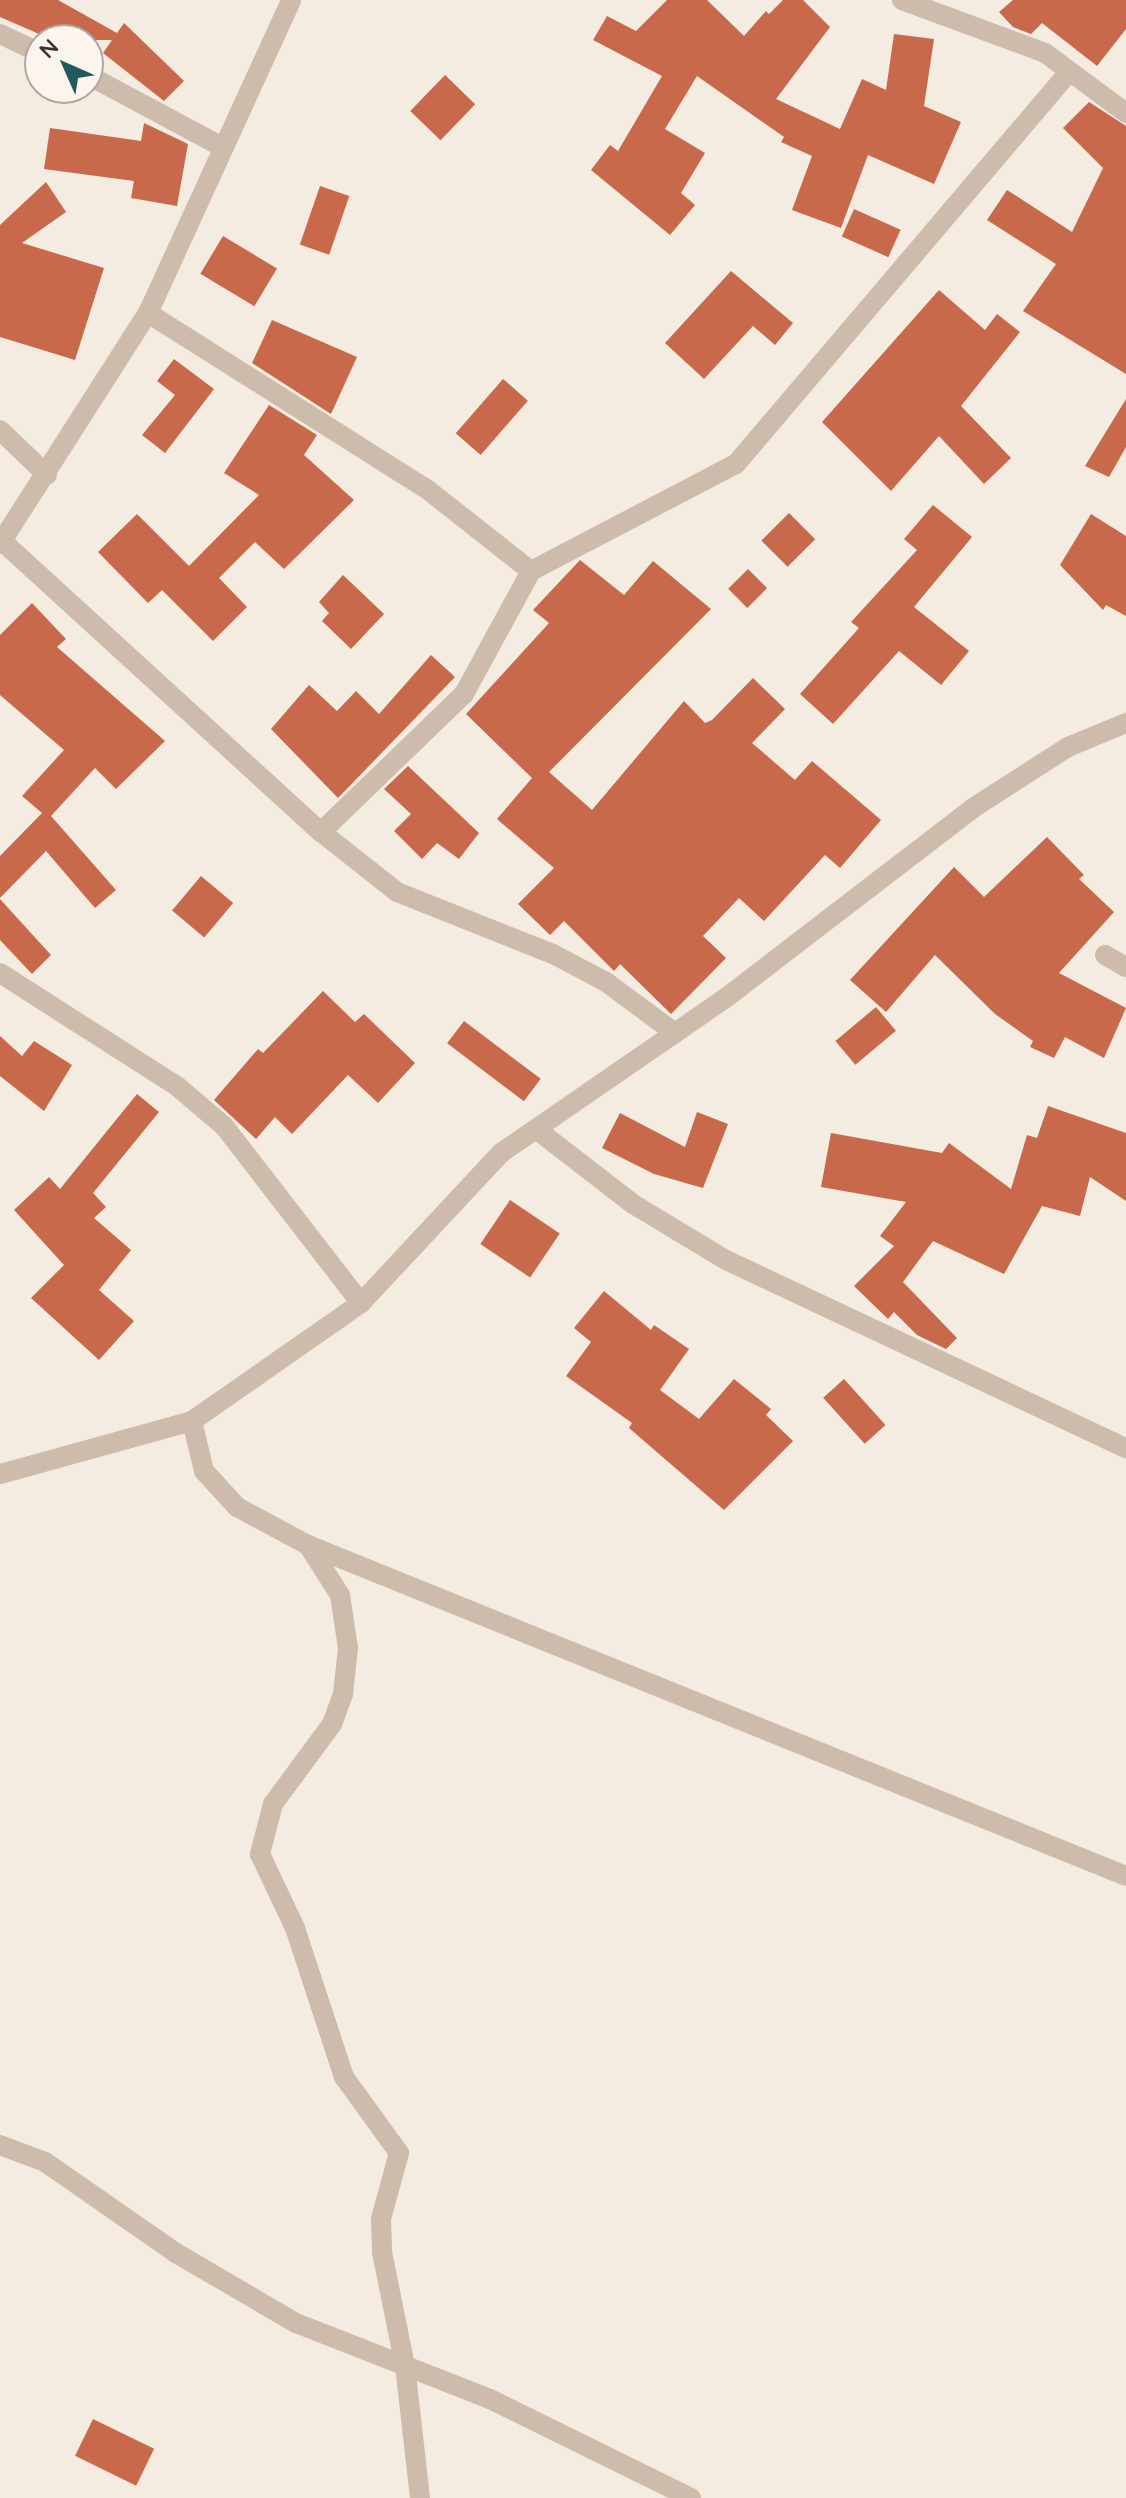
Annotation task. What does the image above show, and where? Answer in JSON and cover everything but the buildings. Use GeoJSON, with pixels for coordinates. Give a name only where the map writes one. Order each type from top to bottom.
{"type":"FeatureCollection","features":[{"type":"Feature","properties":{"kind":"street"},"geometry":{"type":"LineString","coordinates":[[291,0],[148,313],[47,475],[1,542],[321,832],[397,892],[553,954],[606,982],[675,1033]]}},
{"type":"Feature","properties":{"kind":"street"},"geometry":{"type":"LineString","coordinates":[[902,0],[1045,53],[1126,113]]}},
{"type":"Feature","properties":{"kind":"street"},"geometry":{"type":"LineString","coordinates":[[0,34],[24,45]]}},
{"type":"Feature","properties":{"kind":"street"},"geometry":{"type":"LineString","coordinates":[[321,832],[464,694],[531,571],[736,464],[1069,72]]}},
{"type":"Feature","properties":{"kind":"street"},"geometry":{"type":"LineString","coordinates":[[104,84],[222,147]]}},
{"type":"Feature","properties":{"kind":"street"},"geometry":{"type":"LineString","coordinates":[[148,313],[428,490],[531,571]]}},
{"type":"Feature","properties":{"kind":"street"},"geometry":{"type":"LineString","coordinates":[[0,430],[47,475]]}},
{"type":"Feature","properties":{"kind":"street"},"geometry":{"type":"LineString","coordinates":[[0,1474],[192,1421],[361,1303],[501,1153],[675,1033],[973,808],[1068,747],[1126,723]]}},
{"type":"Feature","properties":{"kind":"street"},"geometry":{"type":"LineString","coordinates":[[1105,955],[1126,967]]}},
{"type":"Feature","properties":{"kind":"street"},"geometry":{"type":"LineString","coordinates":[[0,973],[178,1087],[224,1126],[361,1303]]}},
{"type":"Feature","properties":{"kind":"street"},"geometry":{"type":"LineString","coordinates":[[536,1129],[633,1204],[726,1260],[1126,1448]]}},
{"type":"Feature","properties":{"kind":"street"},"geometry":{"type":"LineString","coordinates":[[192,1421],[204,1471],[237,1507],[308,1545],[1126,1876]]}},
{"type":"Feature","properties":{"kind":"street"},"geometry":{"type":"LineString","coordinates":[[308,1545],[340,1595],[348,1648],[343,1694],[332,1724],[273,1804],[260,1854],[295,1928],[344,2077],[399,2153],[381,2219],[405,2366],[420,2498]]}},
{"type":"Feature","properties":{"kind":"street"},"geometry":{"type":"LineString","coordinates":[[0,2145],[45,2162],[176,2253],[296,2323],[490,2399],[691,2498]]}}]}
